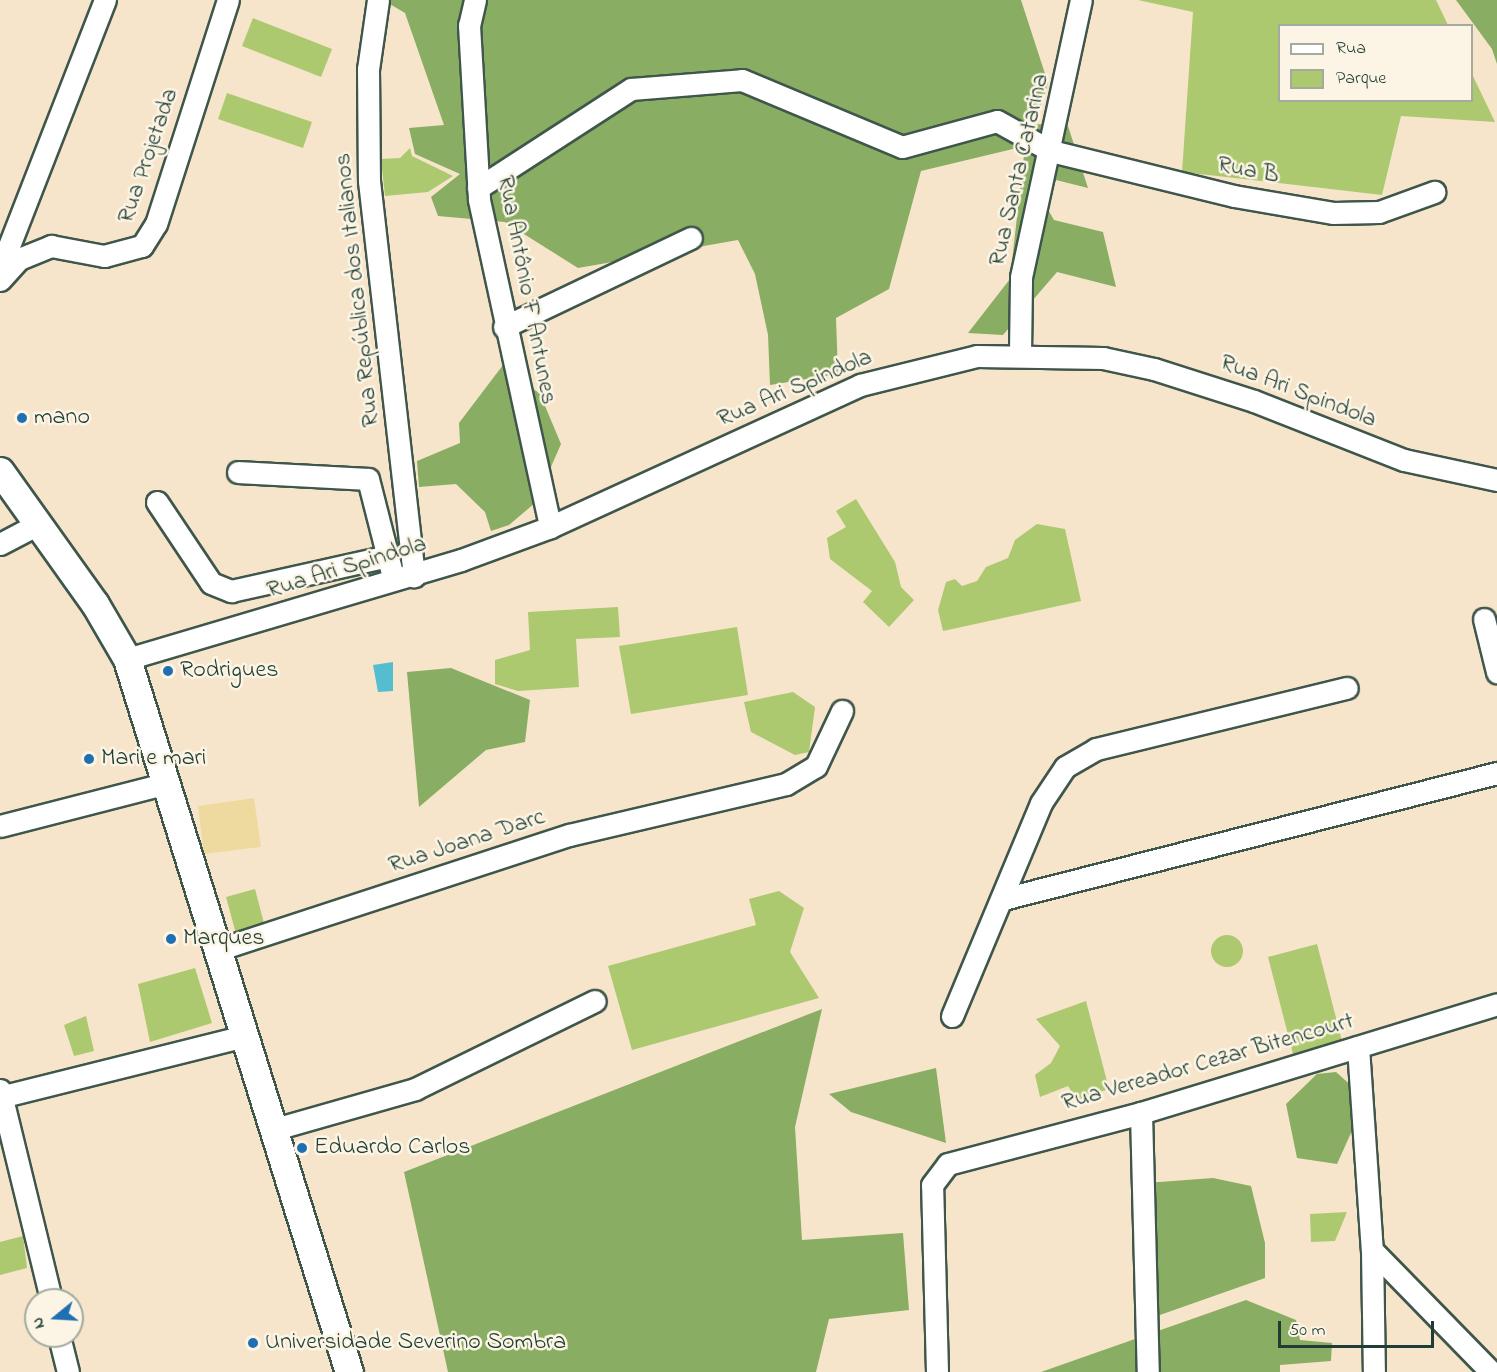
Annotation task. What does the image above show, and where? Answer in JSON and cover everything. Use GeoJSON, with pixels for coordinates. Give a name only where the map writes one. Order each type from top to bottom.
{"type":"FeatureCollection","features":[{"type":"Feature","properties":{"kind":"main road"},"geometry":{"type":"LineString","coordinates":[[0,471],[40,523],[128,659],[349,1372]]}},
{"type":"Feature","properties":{"kind":"street"},"geometry":{"type":"LineString","coordinates":[[0,269],[105,0]]}},
{"type":"Feature","properties":{"kind":"street","name":"Rua Projetada"},"geometry":{"type":"LineString","coordinates":[[0,280],[19,259],[51,246],[104,256],[142,246],[156,224],[228,0]]}},
{"type":"Feature","properties":{"kind":"street","name":"Rua República dos Italianos"},"geometry":{"type":"LineString","coordinates":[[378,0],[368,69],[369,181],[404,579]]}},
{"type":"Feature","properties":{"kind":"street","name":"Rua Antônio F Antunes"},"geometry":{"type":"LineString","coordinates":[[475,0],[469,25],[478,188],[504,327],[550,527]]}},
{"type":"Feature","properties":{"kind":"street","name":"Rua Santa Catarina"},"geometry":{"type":"LineString","coordinates":[[1020,353],[1021,278],[1052,151],[1081,0]]}},
{"type":"Feature","properties":{"kind":"street","name":"Rua B"},"geometry":{"type":"LineString","coordinates":[[478,188],[631,89],[742,80],[902,147],[997,121],[1052,151],[1234,196],[1333,213],[1379,212],[1434,192]]}},
{"type":"Feature","properties":{"kind":"street"},"geometry":{"type":"LineString","coordinates":[[504,327],[691,238]]}},
{"type":"Feature","properties":{"kind":"street","name":"Rua Ari Spindola"},"geometry":{"type":"LineString","coordinates":[[128,659],[404,579],[550,527],[860,385],[939,363],[1020,353],[1103,358],[1154,369],[1254,401],[1404,460],[1497,480]]}},
{"type":"Feature","properties":{"kind":"street"},"geometry":{"type":"LineString","coordinates":[[238,472],[368,478],[388,556],[404,579]]}},
{"type":"Feature","properties":{"kind":"street"},"geometry":{"type":"LineString","coordinates":[[157,502],[211,583],[231,591],[388,556]]}},
{"type":"Feature","properties":{"kind":"street"},"geometry":{"type":"LineString","coordinates":[[0,544],[40,523]]}},
{"type":"Feature","properties":{"kind":"street"},"geometry":{"type":"LineString","coordinates":[[1484,619],[1497,672]]}},
{"type":"Feature","properties":{"kind":"street"},"geometry":{"type":"LineString","coordinates":[[952,1016],[1041,803],[1077,757],[1347,688]]}},
{"type":"Feature","properties":{"kind":"street","name":"Rua Joana Darc"},"geometry":{"type":"LineString","coordinates":[[217,950],[569,835],[786,784],[816,766],[842,711]]}},
{"type":"Feature","properties":{"kind":"street"},"geometry":{"type":"LineString","coordinates":[[1003,898],[1497,773]]}},
{"type":"Feature","properties":{"kind":"street"},"geometry":{"type":"LineString","coordinates":[[0,826],[167,783]]}},
{"type":"Feature","properties":{"kind":"street"},"geometry":{"type":"LineString","coordinates":[[275,1129],[415,1089],[595,1001]]}},
{"type":"Feature","properties":{"kind":"street","name":"Rua Vereador Cezar Bitencourt"},"geometry":{"type":"LineString","coordinates":[[937,1372],[931,1198],[936,1173],[962,1158],[1141,1113],[1497,1004]]}},
{"type":"Feature","properties":{"kind":"street"},"geometry":{"type":"LineString","coordinates":[[48,1288],[0,1094],[245,1036]]}},
{"type":"Feature","properties":{"kind":"street"},"geometry":{"type":"LineString","coordinates":[[1358,1047],[1372,1250],[1374,1372]]}},
{"type":"Feature","properties":{"kind":"street"},"geometry":{"type":"LineString","coordinates":[[1141,1113],[1148,1372]]}},
{"type":"Feature","properties":{"kind":"street"},"geometry":{"type":"LineString","coordinates":[[1372,1250],[1491,1372]]}},
{"type":"Feature","properties":{"kind":"street"},"geometry":{"type":"LineString","coordinates":[[62,1348],[68,1372]]}},
{"type":"Feature","properties":{"kind":"green space"},"geometry":{"type":"Polygon","coordinates":[[[383,0],[1021,0],[1048,83],[1035,124],[1068,126],[1088,188],[1056,180],[1047,208],[1054,220],[1103,232],[1116,287],[1057,272],[1003,335],[968,333],[1010,279],[1025,146],[921,171],[889,289],[836,318],[838,374],[770,385],[768,335],[755,274],[738,240],[578,268],[505,222],[438,216],[431,197],[460,174],[415,154],[409,128],[444,125],[405,13],[383,0]]]}},
{"type":"Feature","properties":{"kind":"green space"},"geometry":{"type":"Polygon","coordinates":[[[1138,0],[1436,0],[1448,24],[1278,24],[1278,102],[1473,102],[1473,76],[1495,122],[1401,116],[1382,195],[1182,172],[1193,12],[1138,0]]]}},
{"type":"Feature","properties":{"kind":"green space"},"geometry":{"type":"Polygon","coordinates":[[[1456,0],[1497,0],[1497,64],[1492,49],[1456,0]]]}},
{"type":"Feature","properties":{"kind":"green space"},"geometry":{"type":"Polygon","coordinates":[[[253,18],[332,49],[321,77],[242,46],[253,18]]]}},
{"type":"Feature","properties":{"kind":"green space"},"geometry":{"type":"Polygon","coordinates":[[[227,93],[312,122],[303,148],[218,119],[227,93]]]}},
{"type":"Feature","properties":{"kind":"green space"},"geometry":{"type":"Polygon","coordinates":[[[410,148],[412,156],[453,176],[428,192],[385,196],[381,159],[400,158],[410,148]]]}},
{"type":"Feature","properties":{"kind":"green space"},"geometry":{"type":"Polygon","coordinates":[[[503,365],[540,394],[561,444],[535,503],[509,525],[491,531],[485,512],[456,484],[419,487],[417,461],[460,443],[459,423],[503,365]]]}},
{"type":"Feature","properties":{"kind":"green space"},"geometry":{"type":"Polygon","coordinates":[[[856,499],[895,562],[901,587],[914,600],[889,627],[863,602],[872,591],[830,559],[827,538],[846,527],[836,511],[856,499]]]}},
{"type":"Feature","properties":{"kind":"green space"},"geometry":{"type":"Polygon","coordinates":[[[1037,524],[1065,529],[1081,601],[943,631],[938,610],[946,582],[955,579],[962,586],[977,581],[986,567],[1008,558],[1015,540],[1037,524]]]}},
{"type":"Feature","properties":{"kind":"green space"},"geometry":{"type":"Polygon","coordinates":[[[618,607],[620,637],[576,639],[579,687],[518,691],[495,684],[495,660],[530,650],[528,612],[618,607]]]}},
{"type":"Feature","properties":{"kind":"green space"},"geometry":{"type":"Polygon","coordinates":[[[737,627],[748,695],[631,714],[619,646],[737,627]]]}},
{"type":"Feature","properties":{"kind":"green space"},"geometry":{"type":"Polygon","coordinates":[[[451,668],[530,700],[525,742],[486,750],[419,807],[407,672],[451,668]]]}},
{"type":"Feature","properties":{"kind":"green space"},"geometry":{"type":"Polygon","coordinates":[[[793,692],[815,707],[809,752],[795,755],[751,732],[744,702],[793,692]]]}},
{"type":"Feature","properties":{"kind":"green space"},"geometry":{"type":"Polygon","coordinates":[[[255,889],[265,927],[236,934],[226,897],[255,889]]]}},
{"type":"Feature","properties":{"kind":"green space"},"geometry":{"type":"Polygon","coordinates":[[[779,891],[804,908],[790,952],[819,998],[632,1050],[608,966],[756,925],[749,899],[779,891]]]}},
{"type":"Feature","properties":{"kind":"green space"},"geometry":{"type":"Polygon","coordinates":[[[1227,935],[1238,940],[1243,951],[1238,962],[1227,967],[1216,962],[1211,951],[1216,940],[1227,935]]]}},
{"type":"Feature","properties":{"kind":"green space"},"geometry":{"type":"Polygon","coordinates":[[[1317,944],[1342,1041],[1293,1054],[1268,957],[1317,944]]]}},
{"type":"Feature","properties":{"kind":"green space"},"geometry":{"type":"Polygon","coordinates":[[[195,968],[212,1023],[150,1042],[138,984],[195,968]]]}},
{"type":"Feature","properties":{"kind":"green space"},"geometry":{"type":"Polygon","coordinates":[[[1086,1001],[1109,1089],[1077,1100],[1068,1086],[1040,1097],[1035,1075],[1051,1063],[1060,1046],[1036,1019],[1086,1001]]]}},
{"type":"Feature","properties":{"kind":"green space"},"geometry":{"type":"Polygon","coordinates":[[[822,1009],[795,1127],[802,1240],[903,1233],[909,1310],[829,1319],[816,1372],[448,1372],[404,1172],[822,1009]]]}},
{"type":"Feature","properties":{"kind":"green space"},"geometry":{"type":"Polygon","coordinates":[[[86,1016],[94,1051],[74,1056],[64,1025],[86,1016]]]}},
{"type":"Feature","properties":{"kind":"green space"},"geometry":{"type":"Polygon","coordinates":[[[936,1068],[946,1143],[851,1112],[829,1094],[936,1068]]]}},
{"type":"Feature","properties":{"kind":"green space"},"geometry":{"type":"Polygon","coordinates":[[[1336,1072],[1354,1088],[1355,1124],[1337,1164],[1297,1158],[1286,1104],[1317,1074],[1336,1072]]]}},
{"type":"Feature","properties":{"kind":"green space"},"geometry":{"type":"Polygon","coordinates":[[[1213,1178],[1251,1186],[1265,1243],[1265,1278],[1157,1316],[1146,1183],[1213,1178]]]}},
{"type":"Feature","properties":{"kind":"green space"},"geometry":{"type":"Polygon","coordinates":[[[1347,1212],[1335,1241],[1311,1242],[1310,1214],[1347,1212]]]}},
{"type":"Feature","properties":{"kind":"green space"},"geometry":{"type":"Polygon","coordinates":[[[23,1236],[27,1268],[0,1275],[0,1242],[23,1236]]]}},
{"type":"Feature","properties":{"kind":"green space"},"geometry":{"type":"Polygon","coordinates":[[[1246,1300],[1296,1320],[1300,1340],[1332,1343],[1331,1361],[1280,1365],[1280,1372],[1041,1372],[1246,1300]]]}},
{"type":"Feature","properties":{"kind":"sand"},"geometry":{"type":"Polygon","coordinates":[[[254,798],[261,847],[204,854],[198,806],[254,798]]]}},
{"type":"Feature","properties":{"kind":"water"},"geometry":{"type":"Polygon","coordinates":[[[393,662],[393,691],[378,692],[373,665],[393,662]]]}},
{"type":"Feature","properties":{"kind":"place","name":"mano"},"geometry":{"type":"Point","coordinates":[22,418]}},
{"type":"Feature","properties":{"kind":"place","name":"Rodrigues"},"geometry":{"type":"Point","coordinates":[168,671]}},
{"type":"Feature","properties":{"kind":"place","name":"Mari e mari"},"geometry":{"type":"Point","coordinates":[89,759]}},
{"type":"Feature","properties":{"kind":"place","name":"Marques"},"geometry":{"type":"Point","coordinates":[171,939]}},
{"type":"Feature","properties":{"kind":"place","name":"Eduardo Carlos"},"geometry":{"type":"Point","coordinates":[302,1148]}},
{"type":"Feature","properties":{"kind":"place","name":"Universidade Severino Sombra"},"geometry":{"type":"Point","coordinates":[253,1343]}}]}
